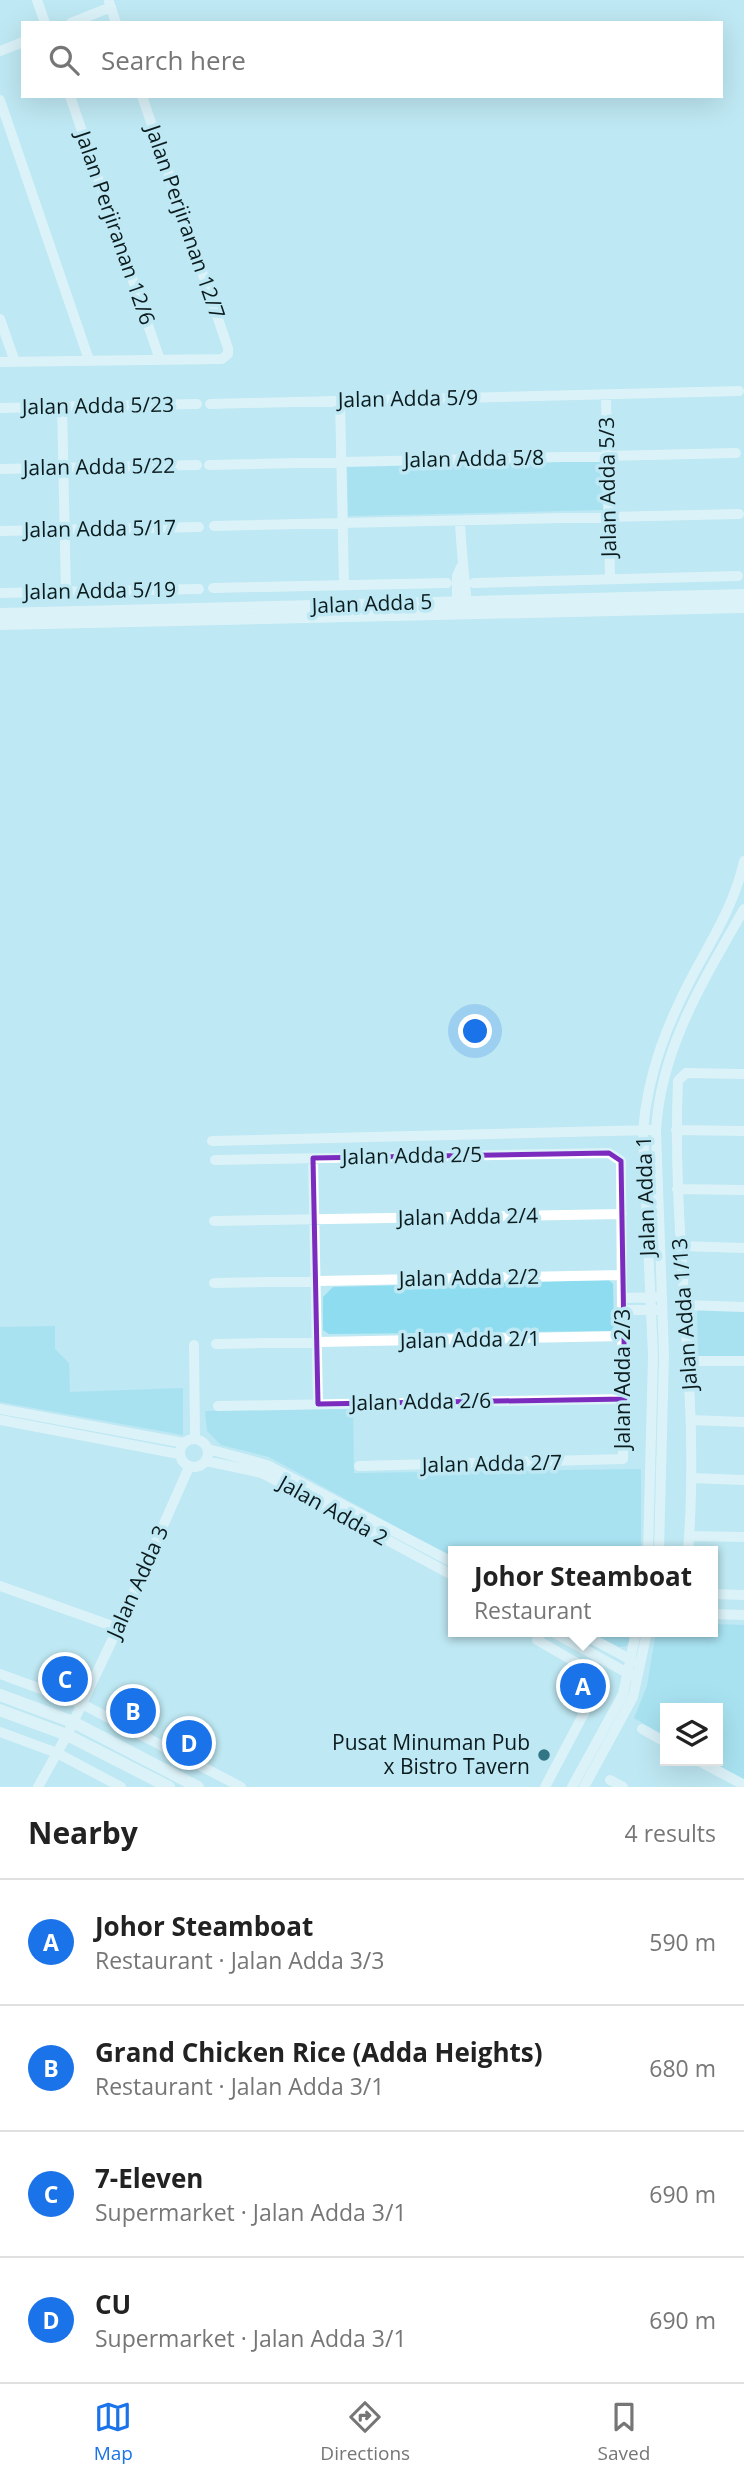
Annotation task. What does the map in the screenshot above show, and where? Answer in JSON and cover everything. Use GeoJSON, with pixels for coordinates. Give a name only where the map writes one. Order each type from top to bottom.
{"type":"FeatureCollection","features":[{"type":"Feature","properties":{"kind":"main road"},"geometry":{"type":"LineString","coordinates":[[741,582],[728,601],[744,616]]}},
{"type":"Feature","properties":{"kind":"main road","name":"Jalan Adda 5"},"geometry":{"type":"LineString","coordinates":[[0,624],[162,615],[728,601],[744,595]]}},
{"type":"Feature","properties":{"kind":"main road","name":"Jalan Adda 5"},"geometry":{"type":"LineString","coordinates":[[728,601],[744,607]]}},
{"type":"Feature","properties":{"kind":"main road","name":"Jalan Adda 5"},"geometry":{"type":"LineString","coordinates":[[0,614],[162,615]]}},
{"type":"Feature","properties":{"kind":"main road"},"geometry":{"type":"LineString","coordinates":[[0,1695],[73,1722],[198,1787]]}},
{"type":"Feature","properties":{"kind":"main road"},"geometry":{"type":"LineString","coordinates":[[0,1710],[67,1735],[169,1787]]}},
{"type":"Feature","properties":{"kind":"street"},"geometry":{"type":"LineString","coordinates":[[37,0],[44,21]]}},
{"type":"Feature","properties":{"kind":"street"},"geometry":{"type":"LineString","coordinates":[[75,21],[109,3],[115,21]]}},
{"type":"Feature","properties":{"kind":"street"},"geometry":{"type":"LineString","coordinates":[[0,51],[21,43]]}},
{"type":"Feature","properties":{"kind":"street","name":"Jalan Perjiranan 12/6"},"geometry":{"type":"LineString","coordinates":[[71,98],[160,360]]}},
{"type":"Feature","properties":{"kind":"street","name":"Jalan Perjiranan 12/7"},"geometry":{"type":"LineString","coordinates":[[143,98],[228,348],[228,354],[222,359],[160,360]]}},
{"type":"Feature","properties":{"kind":"street"},"geometry":{"type":"LineString","coordinates":[[0,100],[89,360]]}},
{"type":"Feature","properties":{"kind":"street"},"geometry":{"type":"LineString","coordinates":[[0,319],[15,362]]}},
{"type":"Feature","properties":{"kind":"street"},"geometry":{"type":"LineString","coordinates":[[0,362],[160,360]]}},
{"type":"Feature","properties":{"kind":"street"},"geometry":{"type":"LineString","coordinates":[[606,395],[739,391]]}},
{"type":"Feature","properties":{"kind":"street","name":"Jalan Adda 5/9"},"geometry":{"type":"LineString","coordinates":[[209,404],[606,395]]}},
{"type":"Feature","properties":{"kind":"street","name":"Jalan Adda 5/3"},"geometry":{"type":"LineString","coordinates":[[606,395],[610,579]]}},
{"type":"Feature","properties":{"kind":"street"},"geometry":{"type":"LineString","coordinates":[[340,401],[344,585]]}},
{"type":"Feature","properties":{"kind":"street","name":"Jalan Adda 5/23"},"geometry":{"type":"LineString","coordinates":[[0,408],[197,404]]}},
{"type":"Feature","properties":{"kind":"street"},"geometry":{"type":"LineString","coordinates":[[62,406],[65,592]]}},
{"type":"Feature","properties":{"kind":"street","name":"Jalan Adda 5/8"},"geometry":{"type":"LineString","coordinates":[[209,465],[736,453]]}},
{"type":"Feature","properties":{"kind":"street","name":"Jalan Adda 5/22"},"geometry":{"type":"LineString","coordinates":[[0,469],[197,465]]}},
{"type":"Feature","properties":{"kind":"street"},"geometry":{"type":"LineString","coordinates":[[214,526],[739,514]]}},
{"type":"Feature","properties":{"kind":"street"},"geometry":{"type":"LineString","coordinates":[[460,521],[461,567],[457,576],[462,607]]}},
{"type":"Feature","properties":{"kind":"street","name":"Jalan Adda 5/17"},"geometry":{"type":"LineString","coordinates":[[0,531],[199,527]]}},
{"type":"Feature","properties":{"kind":"street"},"geometry":{"type":"LineString","coordinates":[[474,583],[610,579],[741,582]]}},
{"type":"Feature","properties":{"kind":"street"},"geometry":{"type":"LineString","coordinates":[[213,588],[447,583]]}},
{"type":"Feature","properties":{"kind":"street","name":"Jalan Adda 5/19"},"geometry":{"type":"LineString","coordinates":[[0,593],[200,589]]}},
{"type":"Feature","properties":{"kind":"street","name":"Jalan Adda 1"},"geometry":{"type":"LineString","coordinates":[[656,1297],[643,1130],[646,1097],[659,1047],[693,974],[732,906],[744,861]]}},
{"type":"Feature","properties":{"kind":"street","name":"Jalan Adda 1"},"geometry":{"type":"LineString","coordinates":[[659,1546],[656,1310],[658,1098],[669,1052],[703,981],[744,909]]}},
{"type":"Feature","properties":{"kind":"street","name":"Jalan Adda 1/13"},"geometry":{"type":"LineString","coordinates":[[688,1546],[690,1361],[677,1189],[676,1130],[680,1077],[686,1073],[744,1074]]}},
{"type":"Feature","properties":{"kind":"street"},"geometry":{"type":"LineString","coordinates":[[212,1141],[656,1130]]}},
{"type":"Feature","properties":{"kind":"street"},"geometry":{"type":"LineString","coordinates":[[676,1130],[744,1131]]}},
{"type":"Feature","properties":{"kind":"street","name":"Jalan Adda 2/5"},"geometry":{"type":"LineString","coordinates":[[215,1160],[609,1153],[621,1161],[622,1214]]}},
{"type":"Feature","properties":{"kind":"street"},"geometry":{"type":"LineString","coordinates":[[313,1158],[318,1404]]}},
{"type":"Feature","properties":{"kind":"street"},"geometry":{"type":"LineString","coordinates":[[677,1189],[744,1190]]}},
{"type":"Feature","properties":{"kind":"street"},"geometry":{"type":"LineString","coordinates":[[622,1214],[622,1275]]}},
{"type":"Feature","properties":{"kind":"street","name":"Jalan Adda 2/4"},"geometry":{"type":"LineString","coordinates":[[214,1221],[622,1214]]}},
{"type":"Feature","properties":{"kind":"street"},"geometry":{"type":"LineString","coordinates":[[680,1246],[744,1248]]}},
{"type":"Feature","properties":{"kind":"street","name":"Jalan Adda 2/2"},"geometry":{"type":"LineString","coordinates":[[214,1283],[622,1275]]}},
{"type":"Feature","properties":{"kind":"street","name":"Jalan Adda 2/3"},"geometry":{"type":"LineString","coordinates":[[622,1275],[625,1399],[623,1460]]}},
{"type":"Feature","properties":{"kind":"street"},"geometry":{"type":"LineString","coordinates":[[623,1304],[656,1297]]}},
{"type":"Feature","properties":{"kind":"street"},"geometry":{"type":"LineString","coordinates":[[623,1304],[656,1310]]}},
{"type":"Feature","properties":{"kind":"street"},"geometry":{"type":"LineString","coordinates":[[685,1305],[744,1307]]}},
{"type":"Feature","properties":{"kind":"street","name":"Jalan Adda 1"},"geometry":{"type":"LineString","coordinates":[[648,1546],[656,1310]]}},
{"type":"Feature","properties":{"kind":"street","name":"Jalan Adda 2/1"},"geometry":{"type":"LineString","coordinates":[[216,1344],[624,1336]]}},
{"type":"Feature","properties":{"kind":"street"},"geometry":{"type":"LineString","coordinates":[[0,1409],[184,1443],[195,1439],[194,1346]]}},
{"type":"Feature","properties":{"kind":"street"},"geometry":{"type":"LineString","coordinates":[[690,1361],[744,1362]]}},
{"type":"Feature","properties":{"kind":"street","name":"Jalan Adda 2/6"},"geometry":{"type":"LineString","coordinates":[[218,1406],[625,1399]]}},
{"type":"Feature","properties":{"kind":"street"},"geometry":{"type":"LineString","coordinates":[[0,1420],[179,1454]]}},
{"type":"Feature","properties":{"kind":"street"},"geometry":{"type":"LineString","coordinates":[[691,1420],[744,1422]]}},
{"type":"Feature","properties":{"kind":"street","name":"Jalan Adda 2"},"geometry":{"type":"LineString","coordinates":[[195,1439],[207,1455],[267,1465],[300,1488],[448,1573]]}},
{"type":"Feature","properties":{"kind":"street"},"geometry":{"type":"LineString","coordinates":[[184,1443],[179,1454],[182,1462],[189,1467],[197,1468],[207,1455]]}},
{"type":"Feature","properties":{"kind":"street","name":"Jalan Adda 2/7"},"geometry":{"type":"LineString","coordinates":[[359,1466],[623,1460]]}},
{"type":"Feature","properties":{"kind":"street","name":"Jalan Adda 3"},"geometry":{"type":"LineString","coordinates":[[38,1787],[67,1735],[118,1628],[189,1467]]}},
{"type":"Feature","properties":{"kind":"street"},"geometry":{"type":"LineString","coordinates":[[691,1478],[744,1480]]}},
{"type":"Feature","properties":{"kind":"street","name":"Jalan Adda 2"},"geometry":{"type":"LineString","coordinates":[[300,1488],[448,1561]]}},
{"type":"Feature","properties":{"kind":"street"},"geometry":{"type":"LineString","coordinates":[[689,1536],[744,1538]]}},
{"type":"Feature","properties":{"kind":"street"},"geometry":{"type":"LineString","coordinates":[[0,1586],[118,1628]]}},
{"type":"Feature","properties":{"kind":"street"},"geometry":{"type":"LineString","coordinates":[[718,1594],[744,1595]]}},
{"type":"Feature","properties":{"kind":"street"},"geometry":{"type":"LineString","coordinates":[[718,1614],[744,1615]]}},
{"type":"Feature","properties":{"kind":"street"},"geometry":{"type":"LineString","coordinates":[[540,1637],[596,1674],[601,1681],[545,1787]]}},
{"type":"Feature","properties":{"kind":"street"},"geometry":{"type":"LineString","coordinates":[[562,1637],[633,1676]]}},
{"type":"Feature","properties":{"kind":"street"},"geometry":{"type":"LineString","coordinates":[[588,1637],[637,1663]]}},
{"type":"Feature","properties":{"kind":"street"},"geometry":{"type":"LineString","coordinates":[[636,1637],[637,1663]]}},
{"type":"Feature","properties":{"kind":"street"},"geometry":{"type":"LineString","coordinates":[[572,1787],[633,1676],[646,1637]]}},
{"type":"Feature","properties":{"kind":"street"},"geometry":{"type":"LineString","coordinates":[[0,1674],[82,1704],[241,1787]]}},
{"type":"Feature","properties":{"kind":"street"},"geometry":{"type":"LineString","coordinates":[[584,1787],[633,1698],[633,1676]]}},
{"type":"Feature","properties":{"kind":"street"},"geometry":{"type":"LineString","coordinates":[[642,1729],[660,1739]]}},
{"type":"Feature","properties":{"kind":"street"},"geometry":{"type":"LineString","coordinates":[[0,1732],[57,1753],[121,1787]]}},
{"type":"Feature","properties":{"kind":"street"},"geometry":{"type":"LineString","coordinates":[[708,1766],[740,1785]]}},
{"type":"Feature","properties":{"kind":"street"},"geometry":{"type":"LineString","coordinates":[[610,1780],[623,1787]]}},
{"type":"Feature","properties":{"kind":"highlighted area"},"geometry":{"type":"Polygon","coordinates":[[[609,1153],[621,1161],[625,1399],[318,1404],[313,1158],[609,1153]]]}},
{"type":"Feature","properties":{"kind":"shaded area"},"geometry":{"type":"Polygon","coordinates":[[[602,461],[603,510],[348,516],[347,466],[602,461]]]}},
{"type":"Feature","properties":{"kind":"shaded area"},"geometry":{"type":"Polygon","coordinates":[[[609,1280],[613,1284],[614,1326],[611,1331],[329,1334],[323,1330],[323,1297],[333,1287],[609,1280]]]}},
{"type":"Feature","properties":{"kind":"shaded area"},"geometry":{"type":"Polygon","coordinates":[[[697,1311],[744,1311],[744,1360],[698,1359],[697,1311]]]}},
{"type":"Feature","properties":{"kind":"shaded area"},"geometry":{"type":"Polygon","coordinates":[[[55,1326],[55,1349],[69,1363],[70,1392],[183,1388],[183,1435],[0,1402],[0,1327],[55,1326]]]}},
{"type":"Feature","properties":{"kind":"shaded area"},"geometry":{"type":"Polygon","coordinates":[[[353,1408],[354,1473],[641,1469],[641,1546],[448,1546],[448,1555],[269,1457],[221,1445],[207,1431],[205,1411],[353,1408]]]}},
{"type":"Feature","properties":{"kind":"shaded area"},"geometry":{"type":"Polygon","coordinates":[[[718,1624],[744,1625],[744,1779],[719,1766],[723,1766],[723,1703],[660,1703],[660,1733],[634,1718],[647,1686],[655,1637],[718,1637],[718,1624]]]}},
{"type":"Feature","properties":{"kind":"shaded area"},"geometry":{"type":"Polygon","coordinates":[[[599,1637],[629,1637],[626,1646],[619,1647],[599,1637]]]}},
{"type":"Feature","properties":{"kind":"place","name":"7-Eleven"},"geometry":{"type":"Point","coordinates":[65,1679]}},
{"type":"Feature","properties":{"kind":"place","name":"Johor Steamboat"},"geometry":{"type":"Point","coordinates":[583,1686]}},
{"type":"Feature","properties":{"kind":"place","name":"Grand Chicken Rice (Adda Heights)"},"geometry":{"type":"Point","coordinates":[133,1711]}},
{"type":"Feature","properties":{"kind":"place","name":"CU"},"geometry":{"type":"Point","coordinates":[189,1743]}},
{"type":"Feature","properties":{"kind":"place","name":"Pusat Minuman Pub x Bistro Tavern"},"geometry":{"type":"Point","coordinates":[544,1755]}}]}
